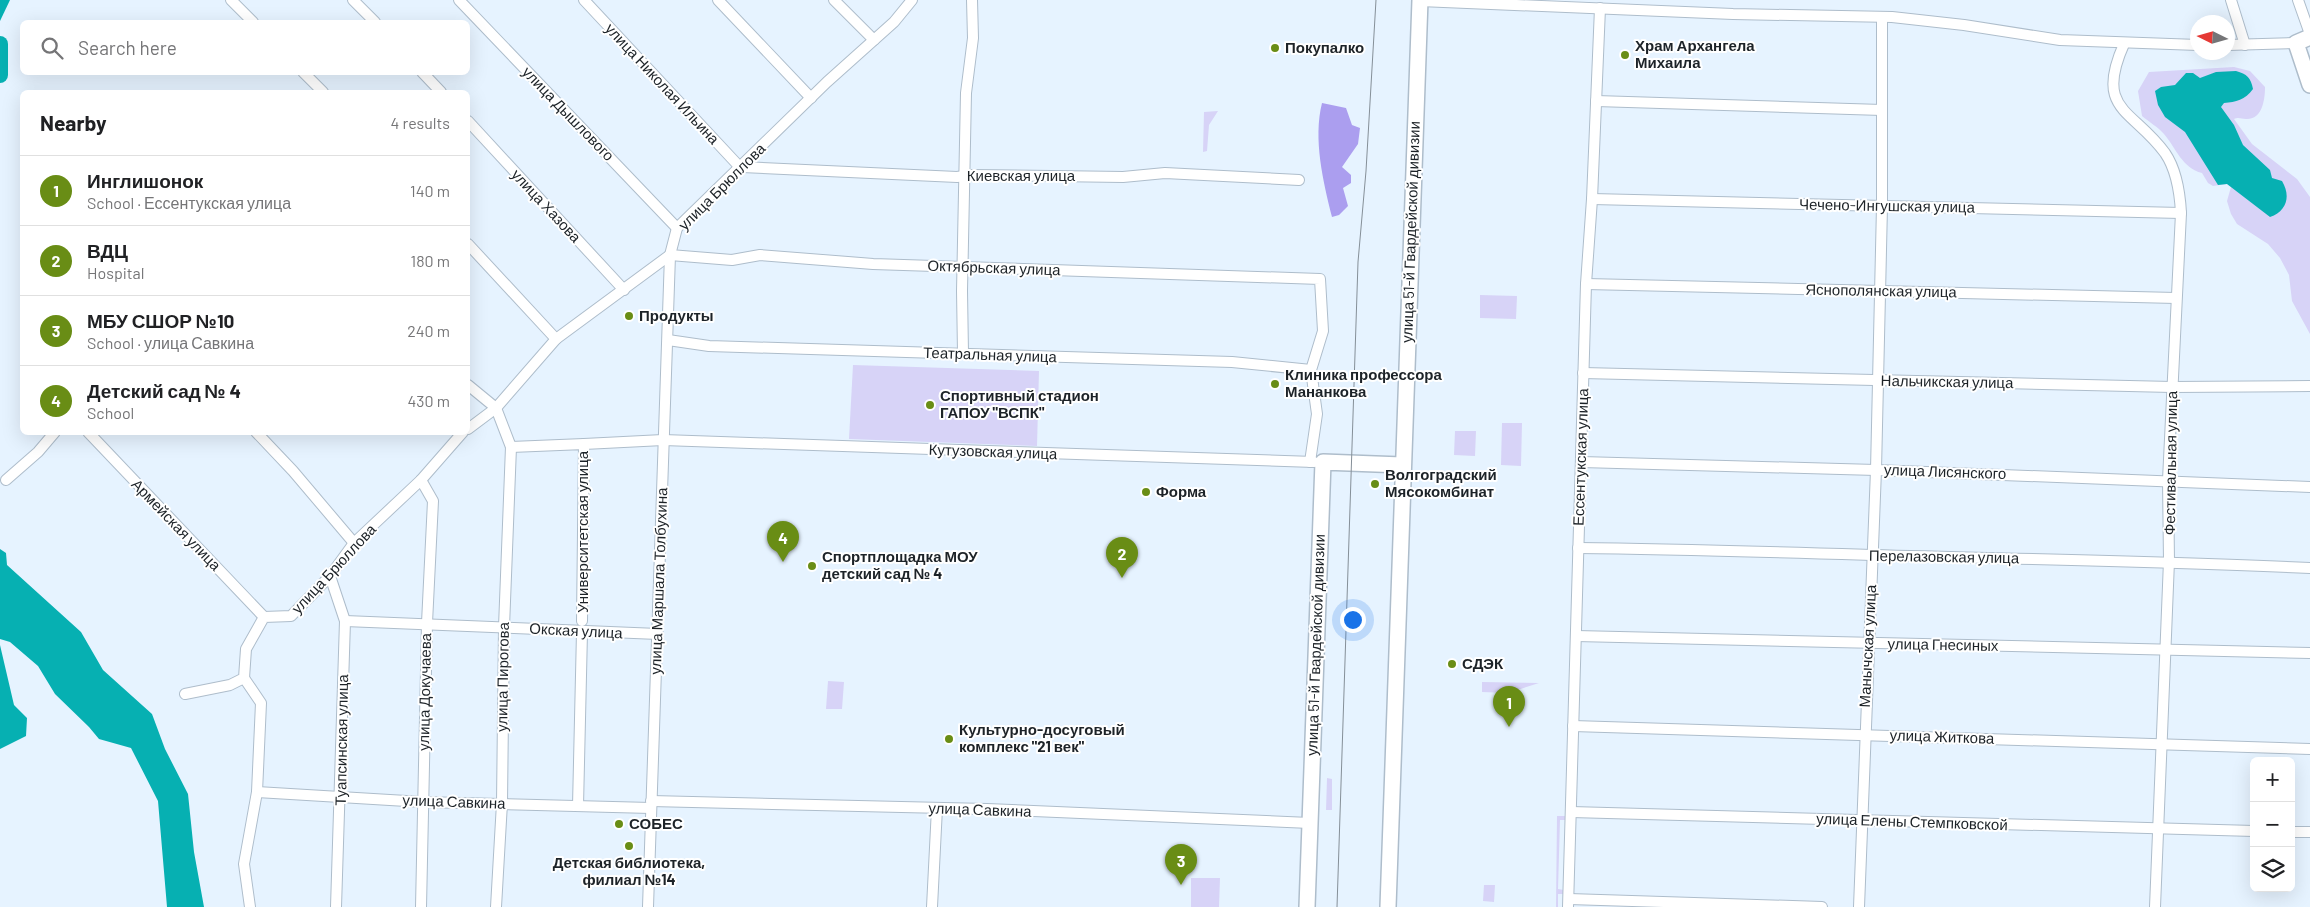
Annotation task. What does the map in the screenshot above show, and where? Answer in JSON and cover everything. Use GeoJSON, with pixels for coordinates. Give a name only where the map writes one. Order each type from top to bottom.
{"type":"FeatureCollection","features":[{"type":"Feature","properties":{"kind":"main road","name":"улица 51-й Гвардейской дивизии"},"geometry":{"type":"LineString","coordinates":[[1388,907],[1416,0]]}},
{"type":"Feature","properties":{"kind":"main road"},"geometry":{"type":"LineString","coordinates":[[2305,38],[2310,85]]}},
{"type":"Feature","properties":{"kind":"main road"},"geometry":{"type":"LineString","coordinates":[[1316,462],[1402,465]]}},
{"type":"Feature","properties":{"kind":"main road","name":"улица 51-й Гвардейской дивизии"},"geometry":{"type":"LineString","coordinates":[[1307,907],[1316,462]]}},
{"type":"Feature","properties":{"kind":"street"},"geometry":{"type":"LineString","coordinates":[[231,0],[251,20]]}},
{"type":"Feature","properties":{"kind":"street"},"geometry":{"type":"LineString","coordinates":[[353,0],[373,20]]}},
{"type":"Feature","properties":{"kind":"street","name":"улица Дышлового"},"geometry":{"type":"LineString","coordinates":[[459,0],[677,228]]}},
{"type":"Feature","properties":{"kind":"street","name":"улица Николая Ильина"},"geometry":{"type":"LineString","coordinates":[[584,0],[737,164],[742,167]]}},
{"type":"Feature","properties":{"kind":"street"},"geometry":{"type":"LineString","coordinates":[[718,0],[811,98]]}},
{"type":"Feature","properties":{"kind":"street"},"geometry":{"type":"LineString","coordinates":[[834,0],[874,40]]}},
{"type":"Feature","properties":{"kind":"street","name":"улица Брюллова"},"geometry":{"type":"LineString","coordinates":[[670,255],[677,228],[811,98],[894,22],[912,0]]}},
{"type":"Feature","properties":{"kind":"street"},"geometry":{"type":"LineString","coordinates":[[963,353],[962,266],[966,94],[972,38],[972,0]]}},
{"type":"Feature","properties":{"kind":"street"},"geometry":{"type":"LineString","coordinates":[[1416,0],[1732,14],[1882,17],[1964,25],[2060,40],[2124,44],[2190,45]]}},
{"type":"Feature","properties":{"kind":"street"},"geometry":{"type":"LineString","coordinates":[[2231,0],[2245,45]]}},
{"type":"Feature","properties":{"kind":"street"},"geometry":{"type":"LineString","coordinates":[[2235,45],[2305,38],[2298,0]]}},
{"type":"Feature","properties":{"kind":"street","name":"Ессентукская улица"},"geometry":{"type":"LineString","coordinates":[[1568,903],[1586,284],[1592,199],[1600,8]]}},
{"type":"Feature","properties":{"kind":"street","name":"Манычская улица"},"geometry":{"type":"LineString","coordinates":[[1859,907],[1864,735],[1876,470],[1882,206],[1882,17]]}},
{"type":"Feature","properties":{"kind":"street","name":"Фестивальная улица"},"geometry":{"type":"LineString","coordinates":[[2124,44],[2115,64],[2113,79],[2116,102],[2167,156],[2180,193],[2181,213],[2168,480],[2169,561],[2155,907]]}},
{"type":"Feature","properties":{"kind":"street"},"geometry":{"type":"LineString","coordinates":[[306,75],[321,90]]}},
{"type":"Feature","properties":{"kind":"street"},"geometry":{"type":"LineString","coordinates":[[425,75],[439,90]]}},
{"type":"Feature","properties":{"kind":"street"},"geometry":{"type":"LineString","coordinates":[[1596,101],[1882,110]]}},
{"type":"Feature","properties":{"kind":"street","name":"улица Хазова"},"geometry":{"type":"LineString","coordinates":[[470,124],[624,290]]}},
{"type":"Feature","properties":{"kind":"street","name":"Киевская улица"},"geometry":{"type":"LineString","coordinates":[[742,167],[957,177],[964,175],[1123,178],[1165,173],[1299,180]]}},
{"type":"Feature","properties":{"kind":"street","name":"Чечено-Ингушская улица"},"geometry":{"type":"LineString","coordinates":[[1592,199],[2181,213]]}},
{"type":"Feature","properties":{"kind":"street"},"geometry":{"type":"LineString","coordinates":[[470,246],[556,339]]}},
{"type":"Feature","properties":{"kind":"street"},"geometry":{"type":"LineString","coordinates":[[470,428],[496,408],[556,339],[670,255]]}},
{"type":"Feature","properties":{"kind":"street","name":"Октябрьская улица"},"geometry":{"type":"LineString","coordinates":[[670,255],[732,260],[760,255],[873,264],[1320,279],[1323,331],[1311,370]]}},
{"type":"Feature","properties":{"kind":"street","name":"улица Маршала Толбухина"},"geometry":{"type":"LineString","coordinates":[[648,907],[670,255]]}},
{"type":"Feature","properties":{"kind":"street","name":"Яснополянская улица"},"geometry":{"type":"LineString","coordinates":[[1586,284],[2176,298]]}},
{"type":"Feature","properties":{"kind":"street","name":"Театральная улица"},"geometry":{"type":"LineString","coordinates":[[668,340],[709,346],[1232,362],[1311,370]]}},
{"type":"Feature","properties":{"kind":"street"},"geometry":{"type":"LineString","coordinates":[[1311,370],[1316,414],[1316,462]]}},
{"type":"Feature","properties":{"kind":"street","name":"Нальчикская улица"},"geometry":{"type":"LineString","coordinates":[[1583,373],[2172,388],[2310,386]]}},
{"type":"Feature","properties":{"kind":"street"},"geometry":{"type":"LineString","coordinates":[[470,387],[496,408],[511,447]]}},
{"type":"Feature","properties":{"kind":"street"},"geometry":{"type":"LineString","coordinates":[[6,480],[38,452],[52,435]]}},
{"type":"Feature","properties":{"kind":"street","name":"Армейская улица"},"geometry":{"type":"LineString","coordinates":[[91,435],[264,617]]}},
{"type":"Feature","properties":{"kind":"street"},"geometry":{"type":"LineString","coordinates":[[259,435],[293,471],[354,543]]}},
{"type":"Feature","properties":{"kind":"street","name":"улица Брюллова"},"geometry":{"type":"LineString","coordinates":[[264,617],[290,616],[330,576],[354,543],[421,480],[460,435]]}},
{"type":"Feature","properties":{"kind":"street","name":"Кутузовская улица"},"geometry":{"type":"LineString","coordinates":[[584,444],[663,440],[1084,456],[1316,462]]}},
{"type":"Feature","properties":{"kind":"street","name":"Университетская улица"},"geometry":{"type":"LineString","coordinates":[[511,447],[584,444],[582,621]]}},
{"type":"Feature","properties":{"kind":"street","name":"улица Пирогова"},"geometry":{"type":"LineString","coordinates":[[496,907],[502,804],[504,627],[511,447]]}},
{"type":"Feature","properties":{"kind":"street","name":"улица Лисянского"},"geometry":{"type":"LineString","coordinates":[[1581,462],[2168,480],[2310,487]]}},
{"type":"Feature","properties":{"kind":"street","name":"улица Докучаева"},"geometry":{"type":"LineString","coordinates":[[421,480],[432,501],[427,623],[421,907]]}},
{"type":"Feature","properties":{"kind":"street","name":"Перелазовская улица"},"geometry":{"type":"LineString","coordinates":[[1578,548],[1724,549],[1872,555],[2169,561],[2310,568]]}},
{"type":"Feature","properties":{"kind":"street","name":"Туапсинская улица"},"geometry":{"type":"LineString","coordinates":[[330,576],[345,621],[341,798],[336,907]]}},
{"type":"Feature","properties":{"kind":"street"},"geometry":{"type":"LineString","coordinates":[[250,907],[244,864],[257,792],[261,703],[244,678],[246,649],[264,617]]}},
{"type":"Feature","properties":{"kind":"street","name":"Окская улица"},"geometry":{"type":"LineString","coordinates":[[345,621],[658,634]]}},
{"type":"Feature","properties":{"kind":"street","name":"Университетская улица"},"geometry":{"type":"LineString","coordinates":[[578,806],[582,632]]}},
{"type":"Feature","properties":{"kind":"street","name":"улица Гнесиных"},"geometry":{"type":"LineString","coordinates":[[1576,636],[2310,653]]}},
{"type":"Feature","properties":{"kind":"street"},"geometry":{"type":"LineString","coordinates":[[185,694],[230,685],[244,678]]}},
{"type":"Feature","properties":{"kind":"street","name":"улица Житкова"},"geometry":{"type":"LineString","coordinates":[[1573,726],[2310,749]]}},
{"type":"Feature","properties":{"kind":"street","name":"улица Савкина"},"geometry":{"type":"LineString","coordinates":[[257,792],[423,802],[578,806],[937,808],[1310,823]]}},
{"type":"Feature","properties":{"kind":"street"},"geometry":{"type":"LineString","coordinates":[[932,907],[937,808]]}},
{"type":"Feature","properties":{"kind":"street","name":"улица Елены Стемпковской"},"geometry":{"type":"LineString","coordinates":[[1571,812],[2250,831]]}},
{"type":"Feature","properties":{"kind":"street"},"geometry":{"type":"LineString","coordinates":[[2295,832],[2310,832]]}},
{"type":"Feature","properties":{"kind":"street"},"geometry":{"type":"LineString","coordinates":[[1568,903],[1822,907]]}},
{"type":"Feature","properties":{"kind":"shaded area"},"geometry":{"type":"Polygon","coordinates":[[[2234,67],[2250,71],[2265,87],[2262,108],[2256,116],[2246,119],[2234,119],[2252,144],[2297,179],[2310,197],[2310,334],[2292,301],[2289,275],[2280,258],[2268,244],[2237,224],[2231,214],[2227,201],[2231,187],[2227,184],[2213,186],[2208,183],[2202,173],[2189,167],[2184,162],[2162,131],[2142,116],[2138,91],[2149,72],[2234,67]]]}},
{"type":"Feature","properties":{"kind":"shaded area"},"geometry":{"type":"Polygon","coordinates":[[[1322,103],[1346,108],[1352,125],[1360,128],[1358,144],[1342,167],[1351,175],[1351,183],[1343,188],[1348,206],[1339,215],[1332,217],[1320,160],[1318,131],[1322,103]]]}},
{"type":"Feature","properties":{"kind":"shaded area"},"geometry":{"type":"Polygon","coordinates":[[[1218,111],[1209,125],[1207,151],[1203,152],[1204,112],[1218,111]]]}},
{"type":"Feature","properties":{"kind":"shaded area"},"geometry":{"type":"Polygon","coordinates":[[[1480,295],[1517,296],[1516,319],[1480,318],[1480,295]]]}},
{"type":"Feature","properties":{"kind":"shaded area"},"geometry":{"type":"Polygon","coordinates":[[[853,365],[1039,371],[1037,446],[849,439],[853,365]]]}},
{"type":"Feature","properties":{"kind":"shaded area"},"geometry":{"type":"Polygon","coordinates":[[[1502,423],[1522,423],[1521,466],[1501,465],[1502,423]]]}},
{"type":"Feature","properties":{"kind":"shaded area"},"geometry":{"type":"Polygon","coordinates":[[[1455,431],[1476,431],[1475,456],[1454,455],[1455,431]]]}},
{"type":"Feature","properties":{"kind":"shaded area"},"geometry":{"type":"Polygon","coordinates":[[[828,681],[844,682],[842,709],[826,709],[828,681]]]}},
{"type":"Feature","properties":{"kind":"shaded area"},"geometry":{"type":"Polygon","coordinates":[[[1482,682],[1539,683],[1508,693],[1482,692],[1482,682]]]}},
{"type":"Feature","properties":{"kind":"shaded area"},"geometry":{"type":"Polygon","coordinates":[[[1327,778],[1332,779],[1332,810],[1326,810],[1327,778]]]}},
{"type":"Feature","properties":{"kind":"shaded area"},"geometry":{"type":"Polygon","coordinates":[[[1557,816],[1566,816],[1565,820],[1560,820],[1558,889],[1564,890],[1563,894],[1558,894],[1558,907],[1556,907],[1557,816]]]}},
{"type":"Feature","properties":{"kind":"shaded area"},"geometry":{"type":"Polygon","coordinates":[[[1191,878],[1220,878],[1219,907],[1191,907],[1191,878]]]}},
{"type":"Feature","properties":{"kind":"shaded area"},"geometry":{"type":"Polygon","coordinates":[[[1484,885],[1495,885],[1494,902],[1483,901],[1484,885]]]}},
{"type":"Feature","properties":{"kind":"water"},"geometry":{"type":"Polygon","coordinates":[[[0,0],[10,0],[0,21],[0,0]]]}},
{"type":"Feature","properties":{"kind":"water"},"geometry":{"type":"Polygon","coordinates":[[[2236,71],[2248,77],[2253,89],[2243,98],[2224,103],[2221,107],[2234,125],[2243,145],[2270,170],[2272,178],[2282,181],[2285,187],[2287,197],[2284,207],[2270,217],[2227,184],[2218,185],[2185,132],[2165,117],[2158,105],[2155,91],[2161,87],[2175,85],[2186,73],[2193,73],[2200,78],[2216,72],[2236,71]]]}},
{"type":"Feature","properties":{"kind":"water"},"geometry":{"type":"Polygon","coordinates":[[[0,549],[6,553],[7,565],[81,632],[103,670],[152,714],[165,749],[188,794],[194,852],[204,907],[167,907],[158,801],[131,748],[99,739],[55,694],[38,666],[10,642],[0,639],[0,549]]]}},
{"type":"Feature","properties":{"kind":"water"},"geometry":{"type":"Polygon","coordinates":[[[0,645],[14,705],[27,718],[26,736],[0,749],[0,645]]]}},
{"type":"Feature","properties":{"kind":"waterway"},"geometry":{"type":"LineString","coordinates":[[0,44],[0,75]]}},
{"type":"Feature","properties":{"kind":"tram line"},"geometry":{"type":"LineString","coordinates":[[1337,907],[1358,262],[1366,171],[1376,0]]}},
{"type":"Feature","properties":{"kind":"place","name":"Покупалко"},"geometry":{"type":"Point","coordinates":[1275,48]}},
{"type":"Feature","properties":{"kind":"place","name":"Храм Архангела Михаила"},"geometry":{"type":"Point","coordinates":[1625,55]}},
{"type":"Feature","properties":{"kind":"place","name":"Продукты"},"geometry":{"type":"Point","coordinates":[629,316]}},
{"type":"Feature","properties":{"kind":"place","name":"Клиника профессора Мананкова"},"geometry":{"type":"Point","coordinates":[1275,384]}},
{"type":"Feature","properties":{"kind":"place","name":"Спортивный стадион ГАПОУ \"ВСПК\""},"geometry":{"type":"Point","coordinates":[930,405]}},
{"type":"Feature","properties":{"kind":"place","name":"Волгоградский Мясокомбинат"},"geometry":{"type":"Point","coordinates":[1375,484]}},
{"type":"Feature","properties":{"kind":"place","name":"Форма"},"geometry":{"type":"Point","coordinates":[1146,492]}},
{"type":"Feature","properties":{"kind":"place","name":"Детский сад № 4"},"geometry":{"type":"Point","coordinates":[783,562]}},
{"type":"Feature","properties":{"kind":"place","name":"Спортплощадка МОУ детский сад № 4"},"geometry":{"type":"Point","coordinates":[812,566]}},
{"type":"Feature","properties":{"kind":"place","name":"ВДЦ"},"geometry":{"type":"Point","coordinates":[1122,578]}},
{"type":"Feature","properties":{"kind":"place","name":"СДЭК"},"geometry":{"type":"Point","coordinates":[1452,664]}},
{"type":"Feature","properties":{"kind":"place","name":"Инглишонок"},"geometry":{"type":"Point","coordinates":[1509,727]}},
{"type":"Feature","properties":{"kind":"place","name":"Культурно-досуговый комплекс \"21 век\""},"geometry":{"type":"Point","coordinates":[949,739]}},
{"type":"Feature","properties":{"kind":"place","name":"СОБЕС"},"geometry":{"type":"Point","coordinates":[619,824]}},
{"type":"Feature","properties":{"kind":"place","name":"Детская библиотека, филиал №14"},"geometry":{"type":"Point","coordinates":[629,846]}},
{"type":"Feature","properties":{"kind":"place","name":"МБУ СШОР №10"},"geometry":{"type":"Point","coordinates":[1181,885]}}]}
